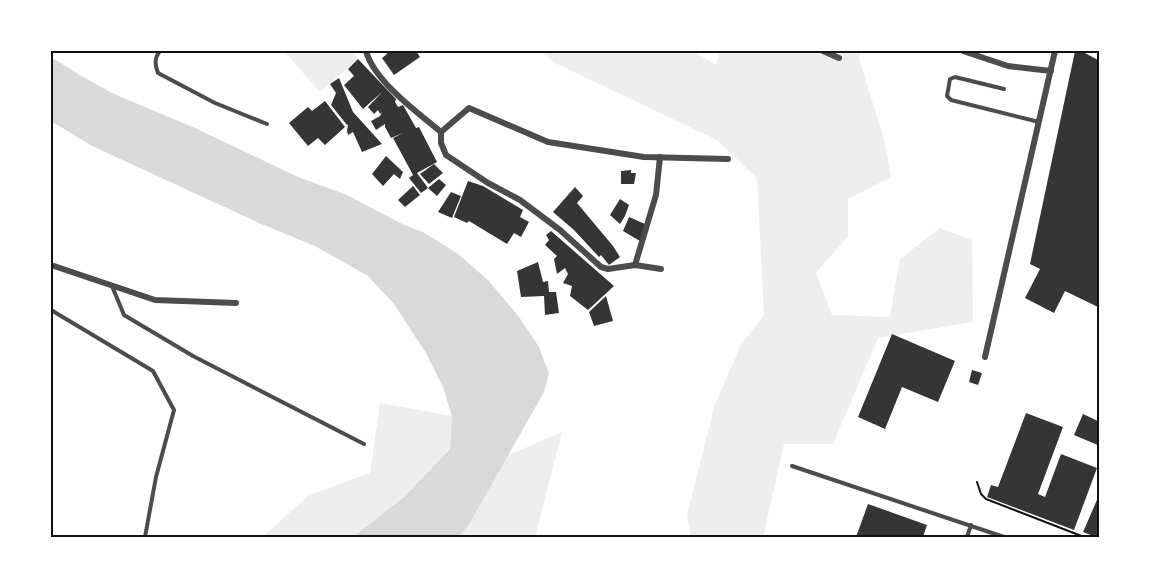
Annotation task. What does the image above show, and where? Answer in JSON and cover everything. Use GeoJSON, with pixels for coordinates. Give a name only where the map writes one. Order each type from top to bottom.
{"type":"FeatureCollection","features":[{"type":"Feature","properties":{"kind":"street"},"geometry":{"type":"LineString","coordinates":[[366,51],[385,82],[441,132],[441,143],[446,155],[488,183],[520,200],[560,230],[601,267],[608,269],[635,265],[661,269]]}},
{"type":"Feature","properties":{"kind":"street"},"geometry":{"type":"LineString","coordinates":[[823,51],[839,58]]}},
{"type":"Feature","properties":{"kind":"street"},"geometry":{"type":"LineString","coordinates":[[963,51],[1008,66],[1051,71]]}},
{"type":"Feature","properties":{"kind":"street"},"geometry":{"type":"LineString","coordinates":[[985,357],[1055,51]]}},
{"type":"Feature","properties":{"kind":"street"},"geometry":{"type":"LineString","coordinates":[[441,132],[469,108],[548,142],[644,157],[728,159]]}},
{"type":"Feature","properties":{"kind":"street"},"geometry":{"type":"LineString","coordinates":[[635,265],[656,195],[660,157]]}},
{"type":"Feature","properties":{"kind":"street"},"geometry":{"type":"LineString","coordinates":[[51,265],[155,300],[236,303]]}},
{"type":"Feature","properties":{"kind":"lane"},"geometry":{"type":"LineString","coordinates":[[160,51],[155,65],[158,73],[215,103],[267,123]]}},
{"type":"Feature","properties":{"kind":"lane"},"geometry":{"type":"LineString","coordinates":[[1004,89],[955,77],[950,79],[947,96],[951,100],[1040,122]]}},
{"type":"Feature","properties":{"kind":"lane"},"geometry":{"type":"LineString","coordinates":[[112,286],[124,315],[193,356],[364,444]]}},
{"type":"Feature","properties":{"kind":"lane"},"geometry":{"type":"LineString","coordinates":[[51,310],[153,371],[174,410],[156,477],[145,537]]}},
{"type":"Feature","properties":{"kind":"lane"},"geometry":{"type":"LineString","coordinates":[[792,466],[1004,537]]}},
{"type":"Feature","properties":{"kind":"lane"},"geometry":{"type":"LineString","coordinates":[[967,537],[971,525]]}},
{"type":"Feature","properties":{"kind":"path"},"geometry":{"type":"LineString","coordinates":[[977,482],[981,494],[986,499],[1084,537]]}},
{"type":"Feature","properties":{"kind":"shaded area"},"geometry":{"type":"Polygon","coordinates":[[[284,51],[320,51],[323,54],[353,51],[358,59],[320,92],[284,51]]]}},
{"type":"Feature","properties":{"kind":"shaded area"},"geometry":{"type":"Polygon","coordinates":[[[540,51],[693,51],[716,65],[720,51],[861,51],[859,59],[884,139],[891,177],[848,199],[848,236],[816,273],[832,315],[890,317],[900,259],[940,228],[972,240],[973,322],[878,338],[833,444],[784,444],[763,537],[691,537],[687,515],[715,404],[741,345],[764,315],[757,178],[717,140],[555,63],[540,51]]]}},
{"type":"Feature","properties":{"kind":"shaded area"},"geometry":{"type":"Polygon","coordinates":[[[51,57],[114,94],[195,128],[298,177],[347,195],[402,224],[425,233],[458,254],[488,280],[519,317],[539,347],[549,374],[544,392],[468,526],[458,537],[353,537],[404,497],[450,449],[452,416],[443,387],[426,353],[394,304],[368,276],[315,246],[259,223],[92,146],[51,121],[51,57]]]}},
{"type":"Feature","properties":{"kind":"shaded area"},"geometry":{"type":"Polygon","coordinates":[[[380,403],[452,416],[450,449],[404,497],[353,537],[263,537],[309,495],[370,473],[380,403]]]}},
{"type":"Feature","properties":{"kind":"shaded area"},"geometry":{"type":"Polygon","coordinates":[[[562,432],[535,537],[458,537],[468,526],[506,456],[562,432]]]}},
{"type":"Feature","properties":{"kind":"building"},"geometry":{"type":"Polygon","coordinates":[[[385,51],[416,51],[420,57],[394,75],[382,58],[387,54],[385,51]]]}},
{"type":"Feature","properties":{"kind":"building"},"geometry":{"type":"Polygon","coordinates":[[[1075,51],[1081,51],[1100,61],[1100,308],[1065,291],[1054,313],[1025,298],[1040,269],[1030,264],[1075,51]]]}},
{"type":"Feature","properties":{"kind":"building"},"geometry":{"type":"Polygon","coordinates":[[[358,59],[396,99],[398,107],[403,105],[416,128],[419,127],[437,162],[417,173],[428,188],[421,193],[409,178],[413,175],[393,138],[403,133],[391,138],[385,124],[376,130],[371,121],[380,116],[382,112],[380,114],[378,110],[374,114],[368,107],[382,92],[363,109],[344,85],[354,76],[348,69],[358,59]]]}},
{"type":"Feature","properties":{"kind":"building"},"geometry":{"type":"Polygon","coordinates":[[[339,78],[353,112],[382,144],[362,152],[353,132],[348,135],[348,124],[331,105],[336,93],[330,84],[339,78]]]}},
{"type":"Feature","properties":{"kind":"building"},"geometry":{"type":"Polygon","coordinates":[[[325,101],[345,127],[325,145],[318,138],[308,146],[289,123],[308,107],[312,111],[325,101]]]}},
{"type":"Feature","properties":{"kind":"building"},"geometry":{"type":"Polygon","coordinates":[[[386,156],[403,172],[400,179],[394,174],[383,186],[372,174],[386,156]]]}},
{"type":"Feature","properties":{"kind":"building"},"geometry":{"type":"Polygon","coordinates":[[[434,164],[443,173],[429,184],[420,174],[434,164]]]}},
{"type":"Feature","properties":{"kind":"building"},"geometry":{"type":"Polygon","coordinates":[[[631,170],[631,173],[636,173],[634,184],[621,184],[621,171],[631,170]]]}},
{"type":"Feature","properties":{"kind":"building"},"geometry":{"type":"Polygon","coordinates":[[[439,179],[446,185],[437,196],[428,188],[439,179]]]}},
{"type":"Feature","properties":{"kind":"building"},"geometry":{"type":"Polygon","coordinates":[[[468,181],[483,186],[523,210],[520,217],[529,222],[521,237],[514,233],[507,244],[469,221],[467,223],[454,217],[468,181]]]}},
{"type":"Feature","properties":{"kind":"building"},"geometry":{"type":"Polygon","coordinates":[[[413,186],[420,195],[405,207],[398,200],[413,186]]]}},
{"type":"Feature","properties":{"kind":"building"},"geometry":{"type":"Polygon","coordinates":[[[575,187],[583,196],[577,203],[620,257],[609,265],[553,212],[575,187]]]}},
{"type":"Feature","properties":{"kind":"building"},"geometry":{"type":"Polygon","coordinates":[[[451,192],[461,196],[452,218],[438,212],[451,192]]]}},
{"type":"Feature","properties":{"kind":"building"},"geometry":{"type":"Polygon","coordinates":[[[620,199],[629,205],[620,224],[610,215],[620,199]]]}},
{"type":"Feature","properties":{"kind":"building"},"geometry":{"type":"Polygon","coordinates":[[[629,217],[645,224],[640,241],[623,231],[629,217]]]}},
{"type":"Feature","properties":{"kind":"building"},"geometry":{"type":"Polygon","coordinates":[[[551,231],[614,286],[588,310],[570,296],[572,286],[563,283],[568,274],[565,268],[557,274],[554,259],[557,256],[545,245],[549,240],[546,235],[551,231]]]}},
{"type":"Feature","properties":{"kind":"building"},"geometry":{"type":"Polygon","coordinates":[[[538,262],[543,282],[548,281],[549,292],[556,292],[559,313],[545,315],[544,296],[521,297],[517,271],[538,262]]]}},
{"type":"Feature","properties":{"kind":"building"},"geometry":{"type":"Polygon","coordinates":[[[606,296],[613,321],[594,326],[589,312],[606,296]]]}},
{"type":"Feature","properties":{"kind":"building"},"geometry":{"type":"Polygon","coordinates":[[[892,334],[955,361],[938,402],[902,387],[885,429],[858,417],[892,334]]]}},
{"type":"Feature","properties":{"kind":"building"},"geometry":{"type":"Polygon","coordinates":[[[972,370],[982,373],[978,385],[969,382],[972,370]]]}},
{"type":"Feature","properties":{"kind":"building"},"geometry":{"type":"Polygon","coordinates":[[[1026,413],[1063,427],[1038,494],[1045,497],[1061,454],[1097,468],[1074,530],[987,497],[991,485],[998,487],[1026,413]]]}},
{"type":"Feature","properties":{"kind":"building"},"geometry":{"type":"Polygon","coordinates":[[[1083,414],[1100,422],[1100,446],[1074,435],[1083,414]]]}},
{"type":"Feature","properties":{"kind":"building"},"geometry":{"type":"Polygon","coordinates":[[[1100,493],[1100,537],[1096,537],[1083,532],[1100,493]]]}},
{"type":"Feature","properties":{"kind":"building"},"geometry":{"type":"Polygon","coordinates":[[[868,504],[927,525],[923,537],[856,537],[868,504]]]}}]}
